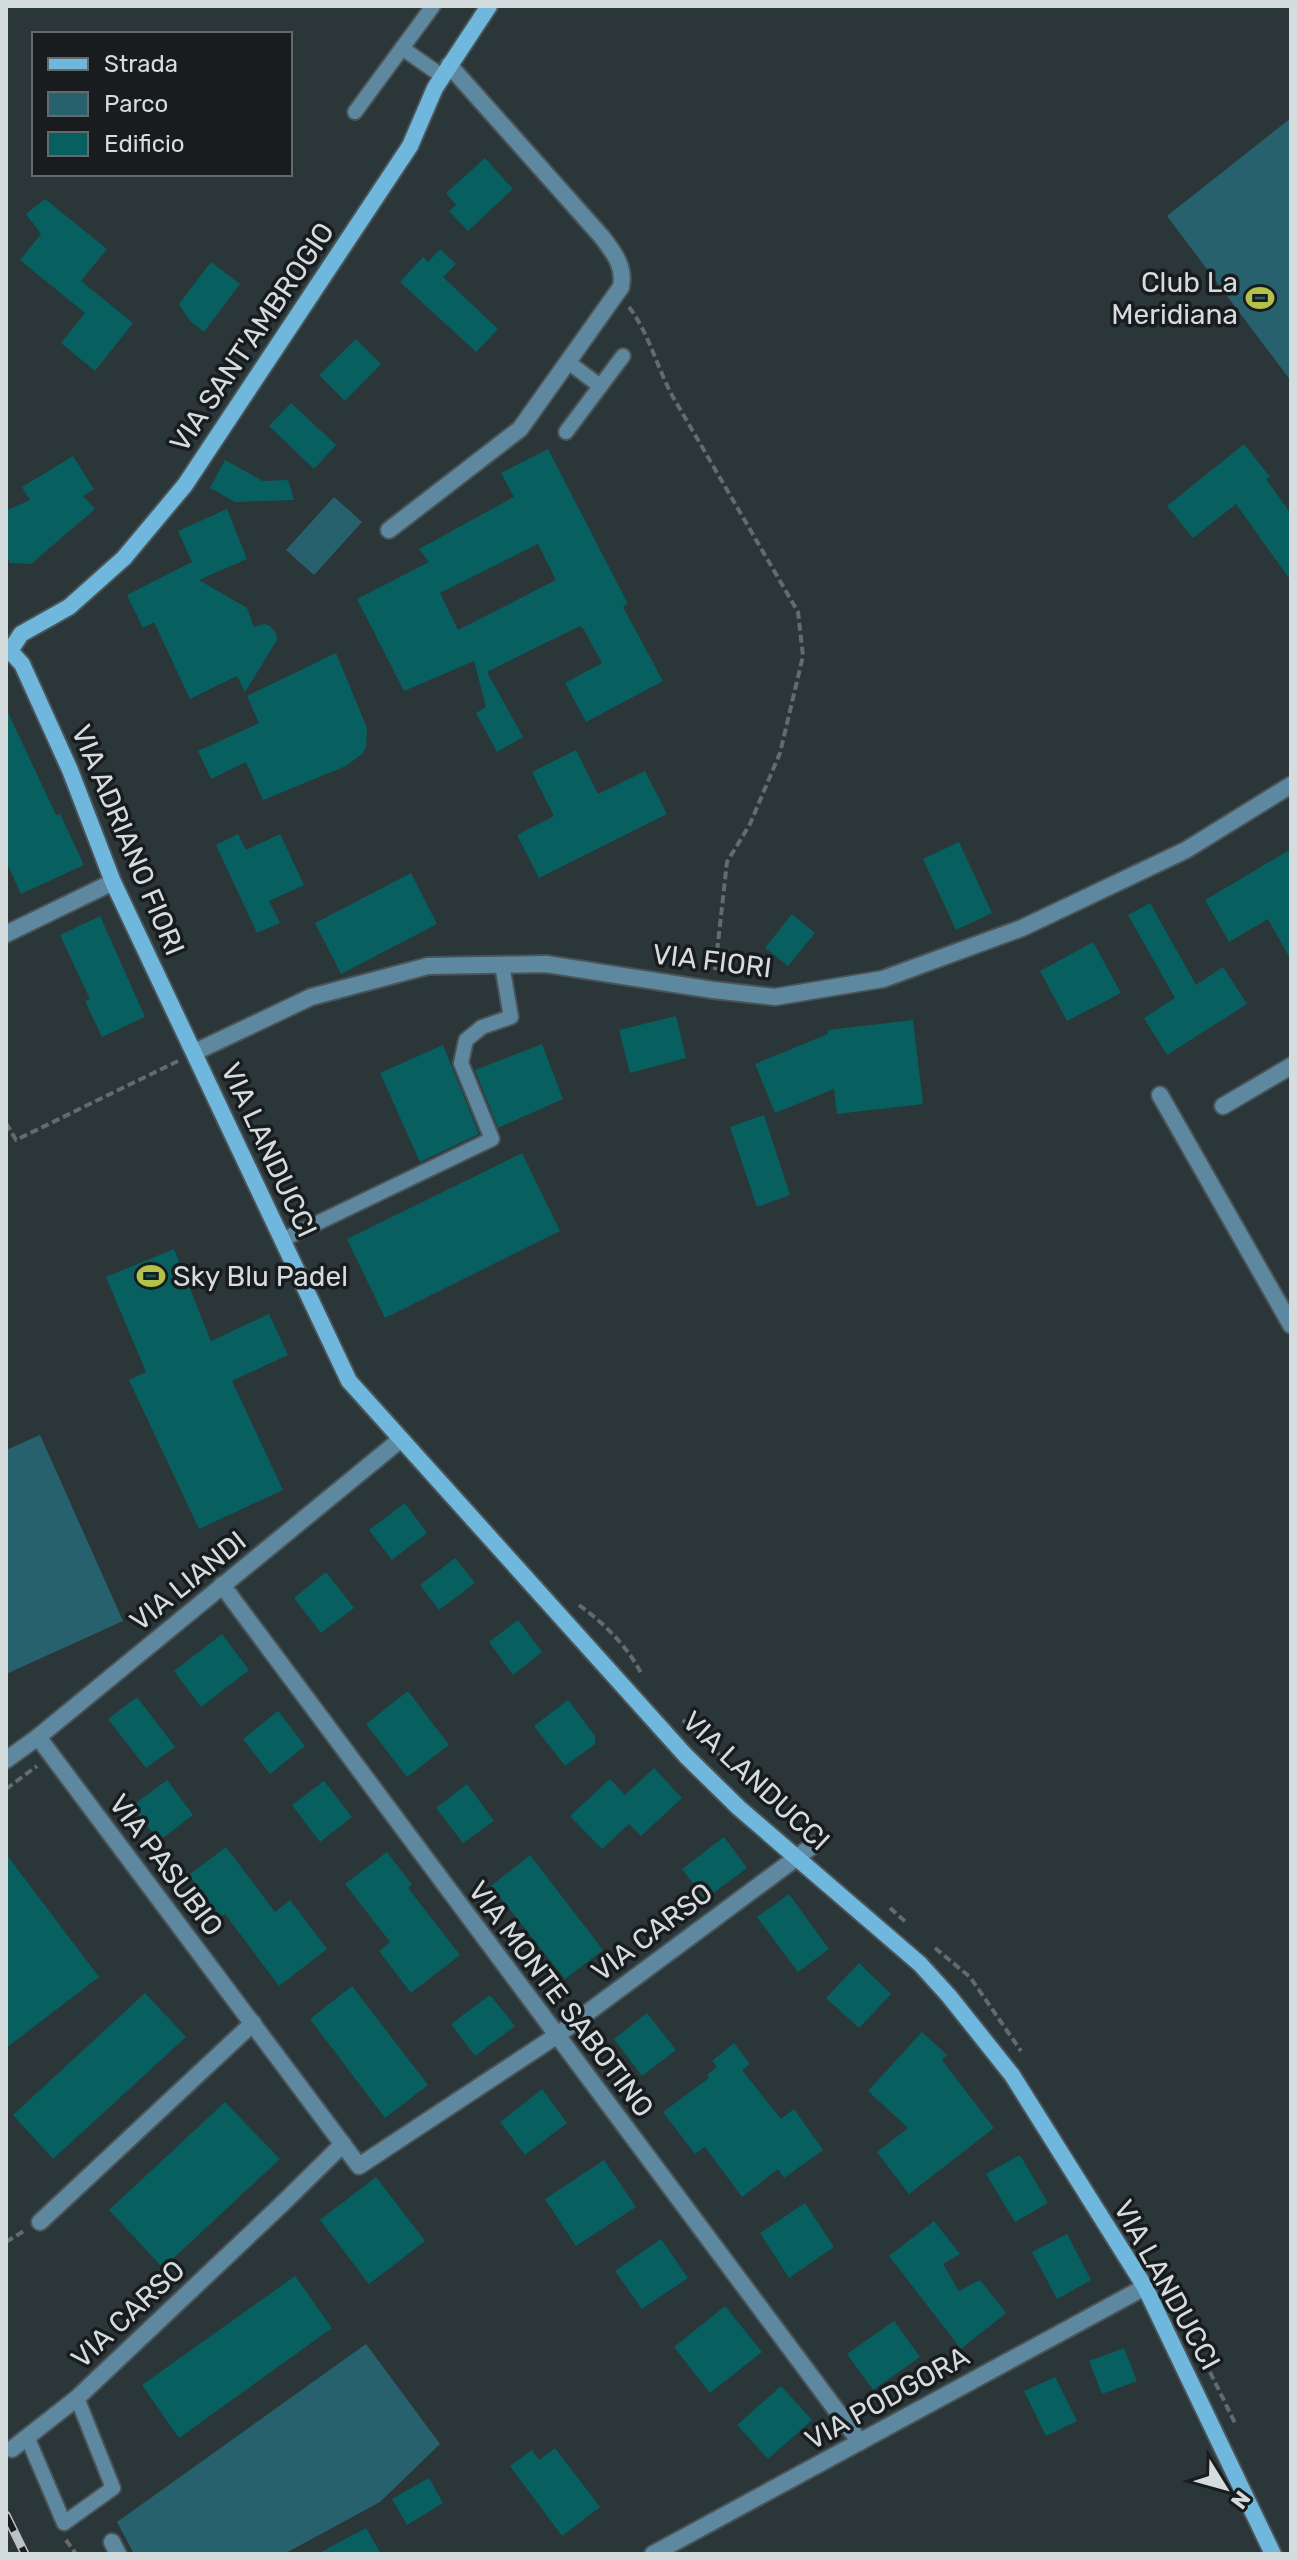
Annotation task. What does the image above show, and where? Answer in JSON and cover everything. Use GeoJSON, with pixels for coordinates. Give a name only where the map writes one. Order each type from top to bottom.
{"type":"FeatureCollection","features":[{"type":"Feature","properties":{"kind":"street","name":"VIA SANT'AMBROGIO"},"geometry":{"type":"LineString","coordinates":[[8,650],[21,634],[69,607],[124,558],[185,485],[410,146],[419,121],[446,71],[489,6]]}},
{"type":"Feature","properties":{"kind":"street"},"geometry":{"type":"LineString","coordinates":[[389,530],[520,429],[621,287],[623,275],[619,260],[602,237],[446,71]]}},
{"type":"Feature","properties":{"kind":"street","name":"VIA ADRIANO FIORI"},"geometry":{"type":"LineString","coordinates":[[8,650],[22,664],[70,770],[113,882],[195,1052]]}},
{"type":"Feature","properties":{"kind":"street","name":"VIA FIORI"},"geometry":{"type":"LineString","coordinates":[[195,1052],[311,997],[428,966],[546,964],[775,997],[883,979],[1022,928],[1186,850],[1291,785]]}},
{"type":"Feature","properties":{"kind":"street"},"geometry":{"type":"LineString","coordinates":[[6,934],[113,882]]}},
{"type":"Feature","properties":{"kind":"street","name":"VIA LANDUCCI"},"geometry":{"type":"LineString","coordinates":[[195,1052],[349,1381],[686,1756],[739,1808],[888,1934],[949,1996],[1012,2075],[1145,2287],[1273,2554]]}},
{"type":"Feature","properties":{"kind":"street"},"geometry":{"type":"LineString","coordinates":[[1223,1106],[1291,1066]]}},
{"type":"Feature","properties":{"kind":"street"},"geometry":{"type":"LineString","coordinates":[[1160,1095],[1291,1325]]}},
{"type":"Feature","properties":{"kind":"street","name":"VIA LIANDI"},"geometry":{"type":"LineString","coordinates":[[6,1760],[400,1440]]}},
{"type":"Feature","properties":{"kind":"street","name":"VIA MONTE SABOTINO"},"geometry":{"type":"LineString","coordinates":[[222,1585],[860,2442]]}},
{"type":"Feature","properties":{"kind":"street","name":"VIA PASUBIO"},"geometry":{"type":"LineString","coordinates":[[38,1737],[359,2166]]}},
{"type":"Feature","properties":{"kind":"street","name":"VIA CARSO"},"geometry":{"type":"LineString","coordinates":[[359,2166],[556,2036],[815,1844]]}},
{"type":"Feature","properties":{"kind":"street"},"geometry":{"type":"LineString","coordinates":[[40,2222],[253,2023]]}},
{"type":"Feature","properties":{"kind":"street","name":"VIA CARSO"},"geometry":{"type":"LineString","coordinates":[[12,2449],[77,2398],[343,2144]]}},
{"type":"Feature","properties":{"kind":"street","name":"VIA PODGORA"},"geometry":{"type":"LineString","coordinates":[[653,2554],[1145,2287]]}},
{"type":"Feature","properties":{"kind":"lane"},"geometry":{"type":"LineString","coordinates":[[355,112],[433,6]]}},
{"type":"Feature","properties":{"kind":"lane"},"geometry":{"type":"LineString","coordinates":[[402,48],[446,71]]}},
{"type":"Feature","properties":{"kind":"lane"},"geometry":{"type":"LineString","coordinates":[[566,432],[623,356]]}},
{"type":"Feature","properties":{"kind":"lane"},"geometry":{"type":"LineString","coordinates":[[568,362],[600,386]]}},
{"type":"Feature","properties":{"kind":"lane"},"geometry":{"type":"LineString","coordinates":[[282,1240],[492,1139],[461,1063],[466,1040],[482,1027],[511,1017],[502,965]]}},
{"type":"Feature","properties":{"kind":"lane"},"geometry":{"type":"LineString","coordinates":[[28,2439],[64,2523],[113,2488],[77,2398]]}},
{"type":"Feature","properties":{"kind":"path"},"geometry":{"type":"LineString","coordinates":[[621,297],[638,319],[667,386],[798,612],[803,656],[780,753],[750,824],[727,862],[713,990]]}},
{"type":"Feature","properties":{"kind":"path"},"geometry":{"type":"LineString","coordinates":[[6,1123],[16,1140],[195,1052]]}},
{"type":"Feature","properties":{"kind":"path"},"geometry":{"type":"LineString","coordinates":[[6,1789],[52,1756]]}},
{"type":"Feature","properties":{"kind":"green space","name":"Club La Meridiana"},"geometry":{"type":"Polygon","coordinates":[[[1291,118],[1291,381],[1167,216],[1291,118]]]}},
{"type":"Feature","properties":{"kind":"green space"},"geometry":{"type":"Polygon","coordinates":[[[334,497],[362,522],[314,575],[286,550],[334,497]]]}},
{"type":"Feature","properties":{"kind":"green space"},"geometry":{"type":"Polygon","coordinates":[[[40,1435],[123,1621],[6,1674],[6,1450],[40,1435]]]}},
{"type":"Feature","properties":{"kind":"green space"},"geometry":{"type":"Polygon","coordinates":[[[366,2344],[440,2444],[380,2502],[284,2554],[134,2554],[117,2522],[366,2344]]]}},
{"type":"Feature","properties":{"kind":"building"},"geometry":{"type":"Polygon","coordinates":[[[485,158],[513,189],[468,231],[449,211],[456,205],[446,193],[485,158]]]}},
{"type":"Feature","properties":{"kind":"building"},"geometry":{"type":"Polygon","coordinates":[[[45,199],[107,249],[81,281],[133,323],[95,371],[61,343],[85,313],[20,260],[41,234],[26,214],[45,199]]]}},
{"type":"Feature","properties":{"kind":"building"},"geometry":{"type":"Polygon","coordinates":[[[440,249],[456,264],[443,277],[498,329],[476,352],[400,282],[423,257],[428,262],[440,249]]]}},
{"type":"Feature","properties":{"kind":"building"},"geometry":{"type":"Polygon","coordinates":[[[211,262],[240,284],[204,332],[190,321],[179,304],[211,262]]]}},
{"type":"Feature","properties":{"kind":"building"},"geometry":{"type":"Polygon","coordinates":[[[356,339],[381,364],[345,401],[319,375],[356,339]]]}},
{"type":"Feature","properties":{"kind":"building"},"geometry":{"type":"Polygon","coordinates":[[[291,403],[336,445],[314,469],[269,426],[291,403]]]}},
{"type":"Feature","properties":{"kind":"building"},"geometry":{"type":"Polygon","coordinates":[[[1244,444],[1270,477],[1266,479],[1291,514],[1291,581],[1236,504],[1193,538],[1167,506],[1244,444]]]}},
{"type":"Feature","properties":{"kind":"building"},"geometry":{"type":"Polygon","coordinates":[[[548,449],[628,604],[623,607],[663,681],[586,722],[565,683],[602,663],[580,626],[487,672],[523,737],[497,752],[476,713],[486,707],[474,661],[404,691],[357,599],[429,562],[419,549],[514,497],[501,473],[548,449]],[[538,544],[440,593],[458,630],[556,580],[538,544]]]}},
{"type":"Feature","properties":{"kind":"building"},"geometry":{"type":"Polygon","coordinates":[[[73,456],[94,489],[83,496],[95,509],[31,564],[10,563],[6,554],[6,511],[30,500],[22,487],[73,456]]]}},
{"type":"Feature","properties":{"kind":"building"},"geometry":{"type":"Polygon","coordinates":[[[225,460],[263,481],[288,480],[294,500],[235,502],[210,488],[225,460]]]}},
{"type":"Feature","properties":{"kind":"building"},"geometry":{"type":"Polygon","coordinates":[[[227,509],[247,559],[199,580],[247,608],[254,627],[270,626],[277,640],[245,692],[237,676],[190,699],[154,622],[143,628],[127,595],[192,562],[178,531],[227,509]]]}},
{"type":"Feature","properties":{"kind":"building"},"geometry":{"type":"Polygon","coordinates":[[[336,653],[367,728],[366,747],[362,754],[346,766],[263,800],[246,762],[211,779],[198,751],[259,723],[247,696],[336,653]]]}},
{"type":"Feature","properties":{"kind":"building"},"geometry":{"type":"Polygon","coordinates":[[[6,708],[56,815],[60,814],[84,865],[21,894],[6,861],[6,708]]]}},
{"type":"Feature","properties":{"kind":"building"},"geometry":{"type":"Polygon","coordinates":[[[576,750],[598,794],[645,771],[667,814],[539,878],[517,835],[554,816],[532,772],[576,750]]]}},
{"type":"Feature","properties":{"kind":"building"},"geometry":{"type":"Polygon","coordinates":[[[238,834],[246,850],[280,834],[304,885],[269,901],[280,923],[257,933],[216,845],[238,834]]]}},
{"type":"Feature","properties":{"kind":"building"},"geometry":{"type":"Polygon","coordinates":[[[959,842],[992,913],[956,930],[923,859],[959,842]]]}},
{"type":"Feature","properties":{"kind":"building"},"geometry":{"type":"Polygon","coordinates":[[[1291,849],[1291,960],[1268,919],[1229,942],[1205,900],[1291,849]]]}},
{"type":"Feature","properties":{"kind":"building"},"geometry":{"type":"Polygon","coordinates":[[[411,873],[437,924],[341,974],[315,923],[411,873]]]}},
{"type":"Feature","properties":{"kind":"building"},"geometry":{"type":"Polygon","coordinates":[[[1150,903],[1196,985],[1223,967],[1247,1004],[1167,1055],[1144,1018],[1175,998],[1128,915],[1150,903]]]}},
{"type":"Feature","properties":{"kind":"building"},"geometry":{"type":"Polygon","coordinates":[[[792,914],[815,933],[788,966],[765,948],[792,914]]]}},
{"type":"Feature","properties":{"kind":"building"},"geometry":{"type":"Polygon","coordinates":[[[100,916],[145,1017],[102,1037],[85,1001],[90,999],[60,935],[100,916]]]}},
{"type":"Feature","properties":{"kind":"building"},"geometry":{"type":"Polygon","coordinates":[[[1093,942],[1121,993],[1067,1021],[1040,971],[1093,942]]]}},
{"type":"Feature","properties":{"kind":"building"},"geometry":{"type":"Polygon","coordinates":[[[676,1016],[686,1058],[630,1073],[619,1030],[676,1016]]]}},
{"type":"Feature","properties":{"kind":"building"},"geometry":{"type":"Polygon","coordinates":[[[913,1020],[923,1104],[837,1114],[834,1089],[775,1113],[755,1064],[828,1034],[828,1030],[913,1020]]]}},
{"type":"Feature","properties":{"kind":"building"},"geometry":{"type":"Polygon","coordinates":[[[542,1044],[563,1099],[498,1128],[475,1070],[542,1044]]]}},
{"type":"Feature","properties":{"kind":"building"},"geometry":{"type":"Polygon","coordinates":[[[443,1045],[479,1134],[420,1162],[380,1073],[443,1045]]]}},
{"type":"Feature","properties":{"kind":"building"},"geometry":{"type":"Polygon","coordinates":[[[764,1115],[790,1195],[757,1207],[730,1127],[764,1115]]]}},
{"type":"Feature","properties":{"kind":"building"},"geometry":{"type":"Polygon","coordinates":[[[522,1153],[560,1231],[385,1318],[347,1239],[522,1153]]]}},
{"type":"Feature","properties":{"kind":"building"},"geometry":{"type":"Polygon","coordinates":[[[174,1249],[211,1341],[269,1314],[288,1355],[232,1381],[283,1490],[199,1529],[129,1380],[146,1372],[106,1277],[174,1249]]]}},
{"type":"Feature","properties":{"kind":"building"},"geometry":{"type":"Polygon","coordinates":[[[405,1503],[427,1533],[392,1560],[369,1530],[405,1503]]]}},
{"type":"Feature","properties":{"kind":"building"},"geometry":{"type":"Polygon","coordinates":[[[455,1558],[475,1583],[439,1610],[420,1585],[455,1558]]]}},
{"type":"Feature","properties":{"kind":"building"},"geometry":{"type":"Polygon","coordinates":[[[326,1572],[354,1608],[321,1633],[294,1598],[326,1572]]]}},
{"type":"Feature","properties":{"kind":"building"},"geometry":{"type":"Polygon","coordinates":[[[518,1620],[542,1652],[513,1675],[489,1642],[518,1620]]]}},
{"type":"Feature","properties":{"kind":"building"},"geometry":{"type":"Polygon","coordinates":[[[222,1634],[249,1670],[201,1707],[174,1671],[222,1634]]]}},
{"type":"Feature","properties":{"kind":"building"},"geometry":{"type":"Polygon","coordinates":[[[408,1691],[449,1745],[407,1777],[366,1724],[408,1691]]]}},
{"type":"Feature","properties":{"kind":"building"},"geometry":{"type":"Polygon","coordinates":[[[137,1697],[175,1747],[146,1768],[108,1719],[137,1697]]]}},
{"type":"Feature","properties":{"kind":"building"},"geometry":{"type":"Polygon","coordinates":[[[568,1700],[595,1736],[595,1744],[565,1766],[534,1726],[568,1700]]]}},
{"type":"Feature","properties":{"kind":"building"},"geometry":{"type":"Polygon","coordinates":[[[278,1711],[305,1746],[270,1774],[243,1739],[278,1711]]]}},
{"type":"Feature","properties":{"kind":"building"},"geometry":{"type":"Polygon","coordinates":[[[654,1768],[682,1798],[641,1836],[629,1824],[602,1849],[570,1816],[610,1779],[625,1795],[654,1768]]]}},
{"type":"Feature","properties":{"kind":"building"},"geometry":{"type":"Polygon","coordinates":[[[167,1780],[193,1815],[159,1841],[132,1806],[167,1780]]]}},
{"type":"Feature","properties":{"kind":"building"},"geometry":{"type":"Polygon","coordinates":[[[324,1781],[352,1817],[320,1842],[292,1805],[324,1781]]]}},
{"type":"Feature","properties":{"kind":"building"},"geometry":{"type":"Polygon","coordinates":[[[467,1784],[494,1821],[463,1843],[436,1808],[467,1784]]]}},
{"type":"Feature","properties":{"kind":"building"},"geometry":{"type":"Polygon","coordinates":[[[724,1837],[747,1868],[705,1899],[682,1869],[724,1837]]]}},
{"type":"Feature","properties":{"kind":"building"},"geometry":{"type":"Polygon","coordinates":[[[226,1847],[275,1912],[290,1900],[327,1949],[279,1986],[225,1914],[221,1917],[189,1875],[226,1847]]]}},
{"type":"Feature","properties":{"kind":"building"},"geometry":{"type":"Polygon","coordinates":[[[387,1852],[412,1885],[408,1888],[460,1955],[411,1993],[379,1951],[390,1942],[345,1884],[387,1852]]]}},
{"type":"Feature","properties":{"kind":"building"},"geometry":{"type":"Polygon","coordinates":[[[6,1854],[99,1977],[6,2048],[6,1854]]]}},
{"type":"Feature","properties":{"kind":"building"},"geometry":{"type":"Polygon","coordinates":[[[530,1855],[603,1950],[565,1979],[491,1886],[530,1855]]]}},
{"type":"Feature","properties":{"kind":"building"},"geometry":{"type":"Polygon","coordinates":[[[789,1894],[829,1949],[798,1972],[757,1917],[789,1894]]]}},
{"type":"Feature","properties":{"kind":"building"},"geometry":{"type":"Polygon","coordinates":[[[859,1963],[891,1994],[859,2028],[826,1998],[859,1963]]]}},
{"type":"Feature","properties":{"kind":"building"},"geometry":{"type":"Polygon","coordinates":[[[352,1986],[428,2085],[385,2118],[310,2019],[352,1986]]]}},
{"type":"Feature","properties":{"kind":"building"},"geometry":{"type":"Polygon","coordinates":[[[145,1993],[186,2037],[53,2159],[13,2115],[145,1993]]]}},
{"type":"Feature","properties":{"kind":"building"},"geometry":{"type":"Polygon","coordinates":[[[490,1995],[515,2026],[475,2056],[451,2024],[490,1995]]]}},
{"type":"Feature","properties":{"kind":"building"},"geometry":{"type":"Polygon","coordinates":[[[647,2013],[676,2050],[642,2076],[614,2039],[647,2013]]]}},
{"type":"Feature","properties":{"kind":"building"},"geometry":{"type":"Polygon","coordinates":[[[922,2032],[947,2055],[942,2060],[994,2128],[909,2194],[877,2152],[908,2128],[868,2091],[922,2032]]]}},
{"type":"Feature","properties":{"kind":"building"},"geometry":{"type":"Polygon","coordinates":[[[734,2043],[750,2064],[742,2070],[781,2119],[794,2109],[823,2150],[784,2178],[778,2169],[742,2197],[705,2147],[695,2154],[663,2112],[709,2078],[707,2075],[717,2067],[712,2061],[734,2043]]]}},
{"type":"Feature","properties":{"kind":"building"},"geometry":{"type":"Polygon","coordinates":[[[542,2089],[567,2123],[525,2155],[500,2122],[542,2089]]]}},
{"type":"Feature","properties":{"kind":"building"},"geometry":{"type":"Polygon","coordinates":[[[225,2102],[280,2159],[163,2268],[109,2210],[225,2102]]]}},
{"type":"Feature","properties":{"kind":"building"},"geometry":{"type":"Polygon","coordinates":[[[1020,2155],[1048,2203],[1015,2222],[986,2174],[1020,2155]]]}},
{"type":"Feature","properties":{"kind":"building"},"geometry":{"type":"Polygon","coordinates":[[[604,2160],[636,2207],[576,2246],[545,2199],[604,2160]]]}},
{"type":"Feature","properties":{"kind":"building"},"geometry":{"type":"Polygon","coordinates":[[[376,2177],[425,2241],[369,2284],[320,2220],[376,2177]]]}},
{"type":"Feature","properties":{"kind":"building"},"geometry":{"type":"Polygon","coordinates":[[[805,2203],[834,2247],[789,2278],[760,2233],[805,2203]]]}},
{"type":"Feature","properties":{"kind":"building"},"geometry":{"type":"Polygon","coordinates":[[[934,2221],[960,2254],[943,2264],[959,2291],[980,2280],[1006,2313],[961,2349],[889,2256],[934,2221]]]}},
{"type":"Feature","properties":{"kind":"building"},"geometry":{"type":"Polygon","coordinates":[[[1067,2234],[1091,2280],[1057,2299],[1032,2252],[1067,2234]]]}},
{"type":"Feature","properties":{"kind":"building"},"geometry":{"type":"Polygon","coordinates":[[[661,2239],[688,2278],[642,2309],[615,2271],[661,2239]]]}},
{"type":"Feature","properties":{"kind":"building"},"geometry":{"type":"Polygon","coordinates":[[[295,2276],[332,2328],[179,2438],[142,2385],[295,2276]]]}},
{"type":"Feature","properties":{"kind":"building"},"geometry":{"type":"Polygon","coordinates":[[[725,2306],[762,2352],[710,2393],[674,2347],[725,2306]]]}},
{"type":"Feature","properties":{"kind":"building"},"geometry":{"type":"Polygon","coordinates":[[[894,2321],[920,2357],[873,2390],[847,2354],[894,2321]]]}},
{"type":"Feature","properties":{"kind":"building"},"geometry":{"type":"Polygon","coordinates":[[[1124,2348],[1137,2381],[1102,2394],[1089,2361],[1124,2348]]]}},
{"type":"Feature","properties":{"kind":"building"},"geometry":{"type":"Polygon","coordinates":[[[1055,2377],[1077,2421],[1046,2436],[1024,2391],[1055,2377]]]}},
{"type":"Feature","properties":{"kind":"building"},"geometry":{"type":"Polygon","coordinates":[[[781,2386],[812,2420],[768,2459],[737,2425],[781,2386]]]}},
{"type":"Feature","properties":{"kind":"building"},"geometry":{"type":"Polygon","coordinates":[[[555,2448],[600,2507],[562,2536],[510,2466],[532,2450],[539,2460],[555,2448]]]}},
{"type":"Feature","properties":{"kind":"building"},"geometry":{"type":"Polygon","coordinates":[[[429,2478],[443,2503],[407,2525],[392,2499],[429,2478]]]}},
{"type":"Feature","properties":{"kind":"building"},"geometry":{"type":"Polygon","coordinates":[[[366,2528],[381,2554],[317,2554],[366,2528]]]}},
{"type":"Feature","properties":{"kind":"railway"},"geometry":{"type":"LineString","coordinates":[[6,2515],[25,2554]]}},
{"type":"Feature","properties":{"kind":"place","name":"Club La Meridiana"},"geometry":{"type":"Point","coordinates":[1260,298]}},
{"type":"Feature","properties":{"kind":"place","name":"Sky Blu Padel"},"geometry":{"type":"Point","coordinates":[151,1276]}}]}
